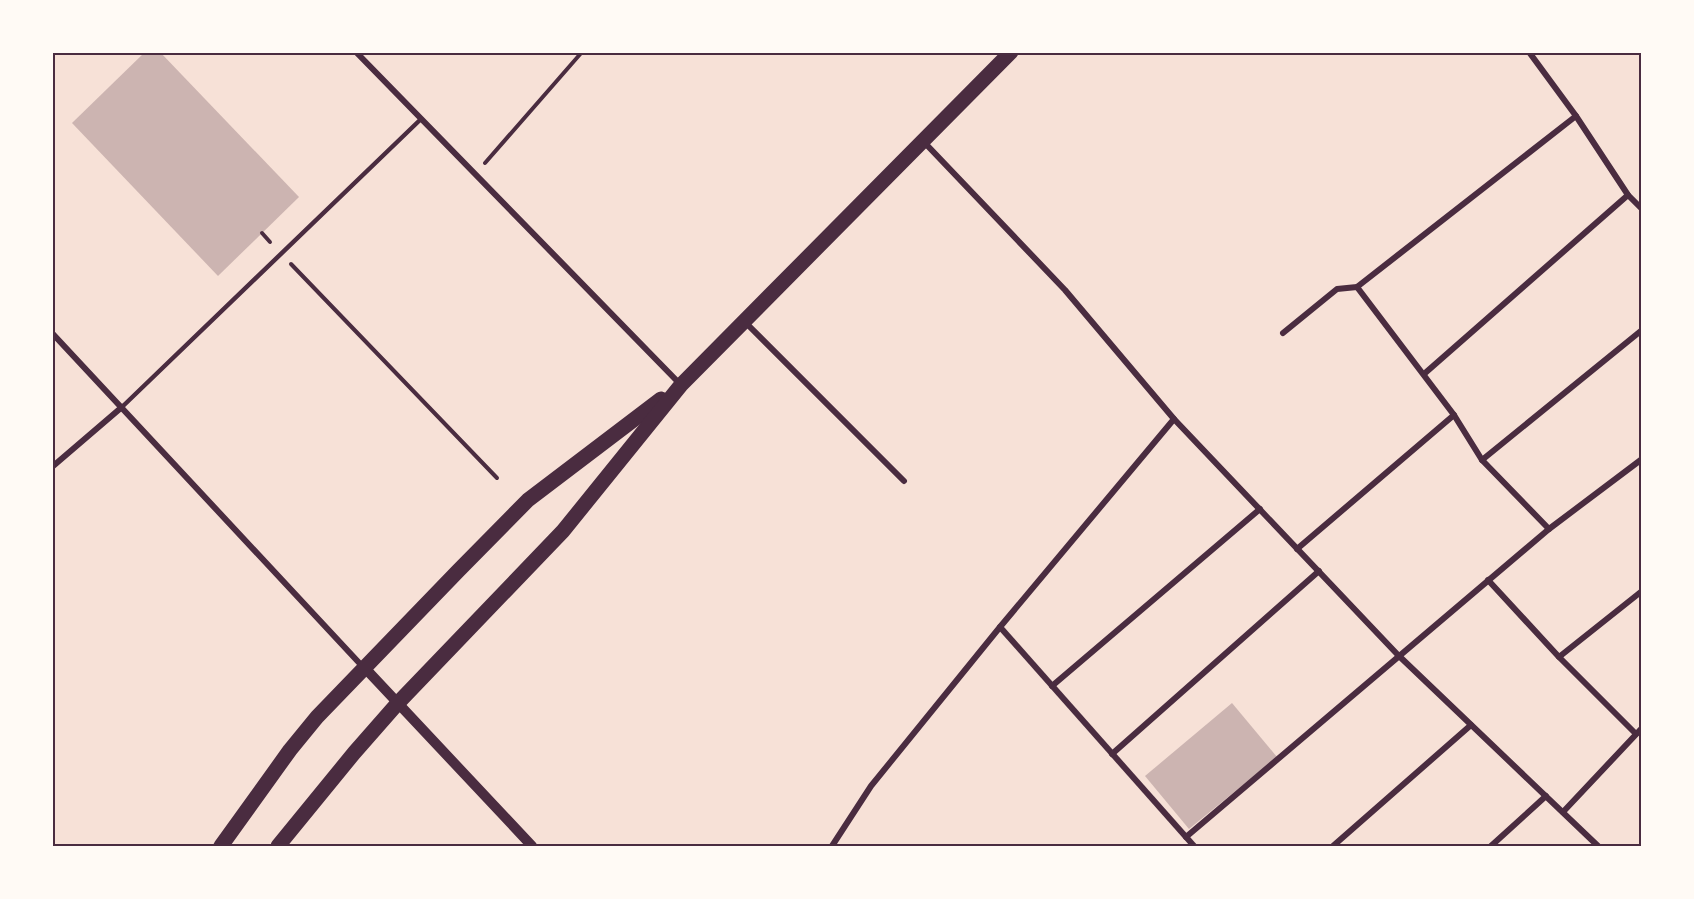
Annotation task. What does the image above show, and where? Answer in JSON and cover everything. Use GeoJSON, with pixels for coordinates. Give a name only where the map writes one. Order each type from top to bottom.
{"type":"FeatureCollection","features":[{"type":"Feature","properties":{"kind":"main road"},"geometry":{"type":"LineString","coordinates":[[278,846],[397,704],[563,531],[681,385],[1011,52]]}},
{"type":"Feature","properties":{"kind":"main road"},"geometry":{"type":"LineString","coordinates":[[221,846],[290,750],[317,717],[528,500],[681,385]]}},
{"type":"Feature","properties":{"kind":"street"},"geometry":{"type":"LineString","coordinates":[[356,52],[681,385]]}},
{"type":"Feature","properties":{"kind":"street"},"geometry":{"type":"LineString","coordinates":[[1529,52],[1576,116],[1628,195],[1641,209]]}},
{"type":"Feature","properties":{"kind":"street"},"geometry":{"type":"LineString","coordinates":[[1283,333],[1338,289],[1357,286],[1576,116]]}},
{"type":"Feature","properties":{"kind":"street"},"geometry":{"type":"LineString","coordinates":[[923,141],[1065,290],[1174,419],[1398,655],[1598,846]]}},
{"type":"Feature","properties":{"kind":"street"},"geometry":{"type":"LineString","coordinates":[[1424,374],[1628,195]]}},
{"type":"Feature","properties":{"kind":"street"},"geometry":{"type":"LineString","coordinates":[[1357,286],[1454,415],[1482,460],[1549,529]]}},
{"type":"Feature","properties":{"kind":"street"},"geometry":{"type":"LineString","coordinates":[[744,321],[904,481]]}},
{"type":"Feature","properties":{"kind":"street"},"geometry":{"type":"LineString","coordinates":[[1482,460],[1641,330]]}},
{"type":"Feature","properties":{"kind":"street"},"geometry":{"type":"LineString","coordinates":[[52,333],[532,846]]}},
{"type":"Feature","properties":{"kind":"street"},"geometry":{"type":"LineString","coordinates":[[52,467],[122,407]]}},
{"type":"Feature","properties":{"kind":"street"},"geometry":{"type":"LineString","coordinates":[[1298,549],[1454,415]]}},
{"type":"Feature","properties":{"kind":"street"},"geometry":{"type":"LineString","coordinates":[[832,846],[871,786],[1174,419]]}},
{"type":"Feature","properties":{"kind":"street"},"geometry":{"type":"LineString","coordinates":[[1186,837],[1549,529],[1641,459]]}},
{"type":"Feature","properties":{"kind":"street"},"geometry":{"type":"LineString","coordinates":[[1052,686],[1260,509]]}},
{"type":"Feature","properties":{"kind":"street"},"geometry":{"type":"LineString","coordinates":[[1112,753],[1319,571]]}},
{"type":"Feature","properties":{"kind":"street"},"geometry":{"type":"LineString","coordinates":[[1488,580],[1559,657],[1639,731],[1563,812]]}},
{"type":"Feature","properties":{"kind":"street"},"geometry":{"type":"LineString","coordinates":[[1559,657],[1641,591]]}},
{"type":"Feature","properties":{"kind":"street"},"geometry":{"type":"LineString","coordinates":[[1000,627],[1194,846]]}},
{"type":"Feature","properties":{"kind":"street"},"geometry":{"type":"LineString","coordinates":[[1333,846],[1471,724]]}},
{"type":"Feature","properties":{"kind":"street"},"geometry":{"type":"LineString","coordinates":[[1491,846],[1546,796]]}},
{"type":"Feature","properties":{"kind":"lane"},"geometry":{"type":"LineString","coordinates":[[122,407],[421,119]]}},
{"type":"Feature","properties":{"kind":"path"},"geometry":{"type":"LineString","coordinates":[[475,174],[582,52]]}},
{"type":"Feature","properties":{"kind":"path"},"geometry":{"type":"LineString","coordinates":[[262,233],[496,478]]}},
{"type":"Feature","properties":{"kind":"building"},"geometry":{"type":"Polygon","coordinates":[[[145,52],[160,52],[299,197],[218,276],[72,123],[145,52]]]}},
{"type":"Feature","properties":{"kind":"building"},"geometry":{"type":"Polygon","coordinates":[[[1232,703],[1277,757],[1189,829],[1145,776],[1232,703]]]}}]}
